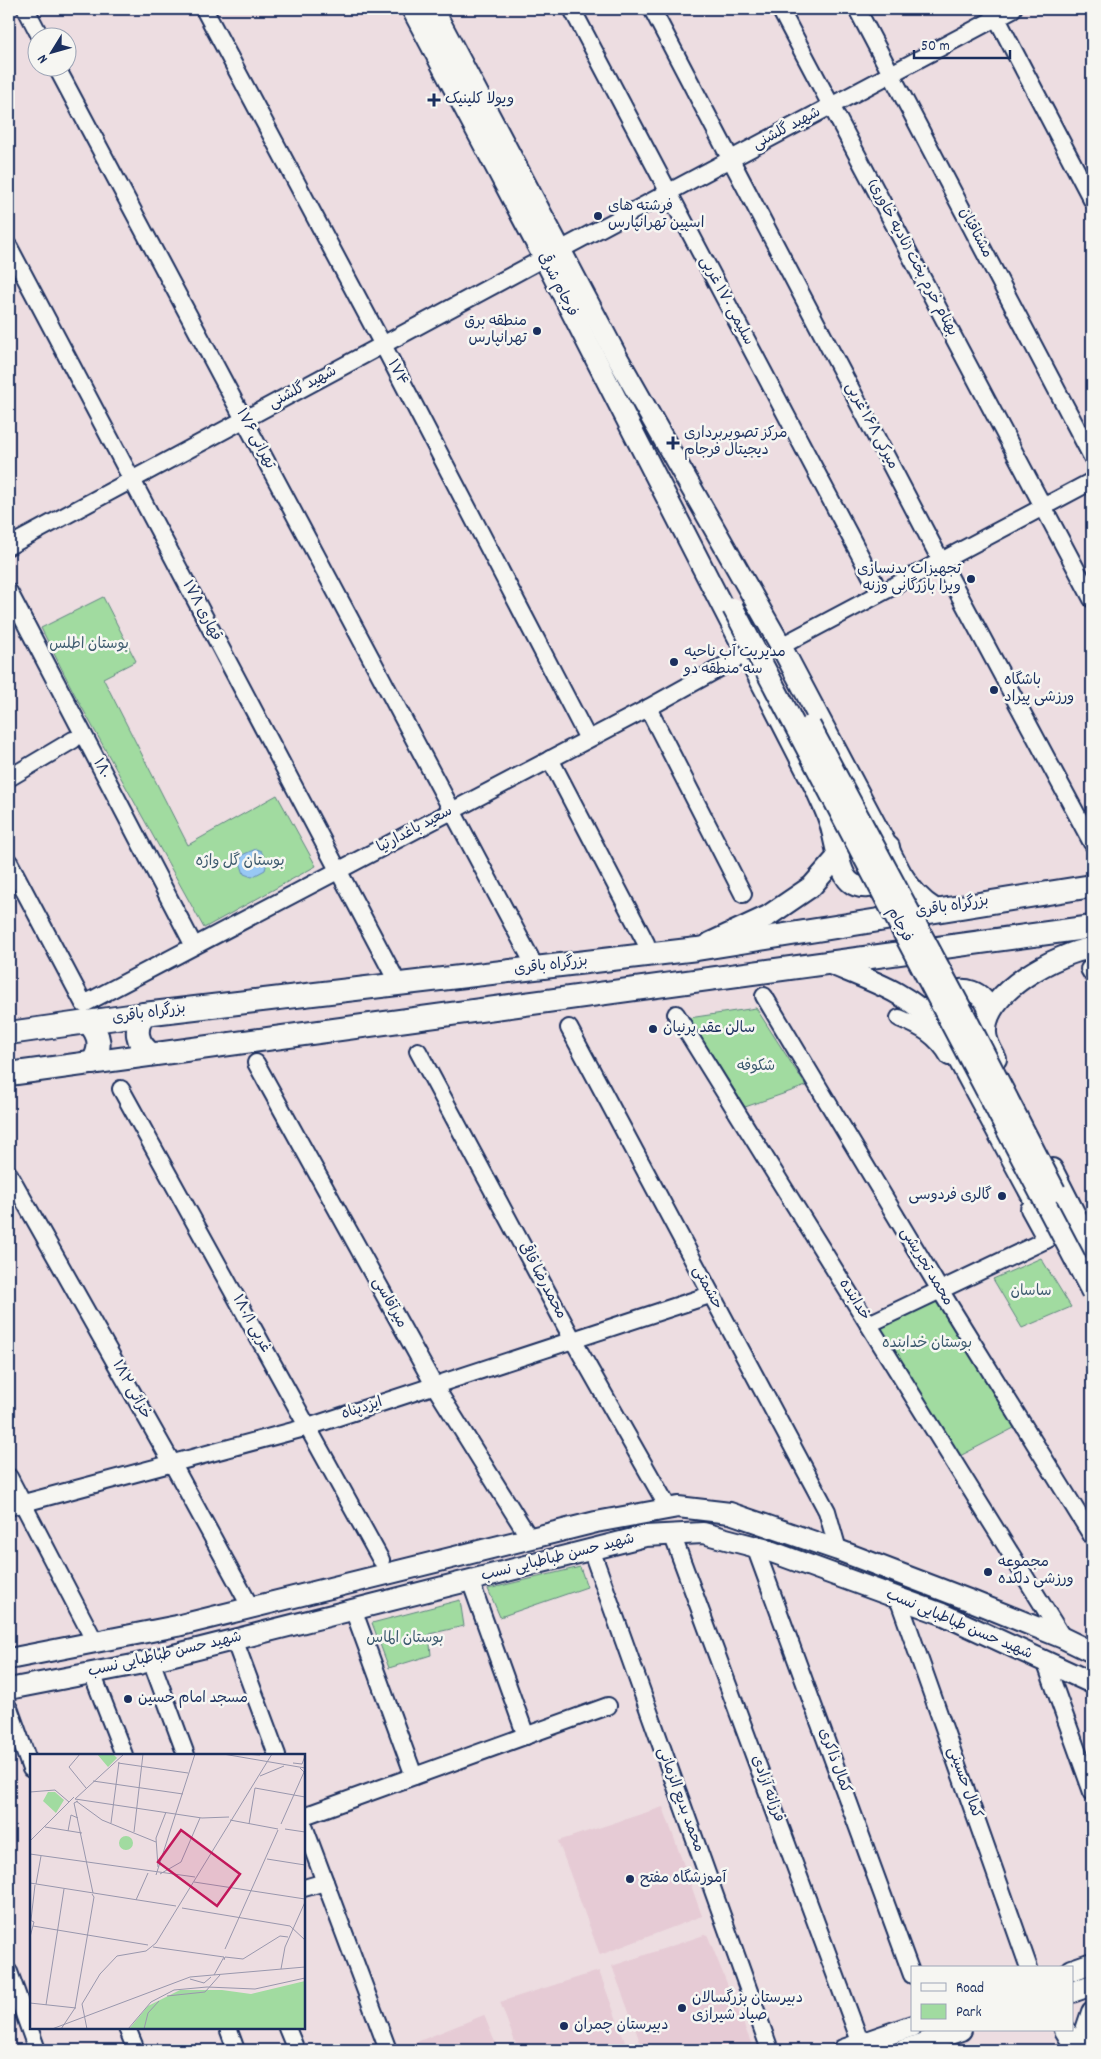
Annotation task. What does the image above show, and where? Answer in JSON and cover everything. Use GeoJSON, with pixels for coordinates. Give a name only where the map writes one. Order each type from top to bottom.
{"type":"FeatureCollection","features":[{"type":"Feature","properties":{"kind":"highway","name":"بزرگراه باقری"},"geometry":{"type":"LineString","coordinates":[[9,1033],[85,1013],[144,1014],[696,949],[1092,886]]}},
{"type":"Feature","properties":{"kind":"highway"},"geometry":{"type":"LineString","coordinates":[[9,1074],[1092,927]]}},
{"type":"Feature","properties":{"kind":"highway"},"geometry":{"type":"LineString","coordinates":[[85,1013],[99,1042],[99,1050],[92,1063]]}},
{"type":"Feature","properties":{"kind":"highway"},"geometry":{"type":"LineString","coordinates":[[144,1014],[137,1028],[137,1036],[144,1050],[151,1054]]}},
{"type":"Feature","properties":{"kind":"main road","name":"فرجام شرقی"},"geometry":{"type":"LineString","coordinates":[[412,9],[552,254],[617,357],[724,548]]}},
{"type":"Feature","properties":{"kind":"main road","name":"فرجام شرقی"},"geometry":{"type":"LineString","coordinates":[[433,9],[699,562]]}},
{"type":"Feature","properties":{"kind":"main road","name":"فرجام"},"geometry":{"type":"LineString","coordinates":[[724,548],[739,606],[1092,1292]]}},
{"type":"Feature","properties":{"kind":"main road"},"geometry":{"type":"LineString","coordinates":[[724,548],[781,646],[910,887],[921,900],[936,910]]}},
{"type":"Feature","properties":{"kind":"main road","name":"فرجام"},"geometry":{"type":"LineString","coordinates":[[699,562],[739,606],[965,1016],[1092,1264]]}},
{"type":"Feature","properties":{"kind":"main road"},"geometry":{"type":"LineString","coordinates":[[699,562],[816,788],[830,821],[843,872],[850,882],[862,887],[874,886],[888,879],[892,872],[888,847]]}},
{"type":"Feature","properties":{"kind":"main road"},"geometry":{"type":"LineString","coordinates":[[696,949],[768,916],[812,886],[839,856]]}},
{"type":"Feature","properties":{"kind":"main road"},"geometry":{"type":"LineString","coordinates":[[1092,948],[1078,951],[1032,974],[999,1000],[990,1012],[986,1029],[986,1040],[1086,1221],[1092,1248]]}},
{"type":"Feature","properties":{"kind":"main road"},"geometry":{"type":"LineString","coordinates":[[828,963],[897,992],[926,1012],[942,1029],[1028,1192],[1050,1238],[1092,1304]]}},
{"type":"Feature","properties":{"kind":"main road"},"geometry":{"type":"LineString","coordinates":[[942,1029],[939,1007],[943,997],[953,991],[962,989],[972,992],[982,998],[990,1012]]}},
{"type":"Feature","properties":{"kind":"main road","name":"شهید حسن طباطبایی نسب"},"geometry":{"type":"LineString","coordinates":[[9,1659],[177,1626],[596,1522],[678,1507],[730,1513],[838,1550],[1063,1638],[1092,1652]]}},
{"type":"Feature","properties":{"kind":"main road","name":"شهید حسن طباطبایی نسب"},"geometry":{"type":"LineString","coordinates":[[9,1689],[150,1660],[645,1536],[703,1533],[755,1547],[942,1614],[1092,1683]]}},
{"type":"Feature","properties":{"kind":"main road"},"geometry":{"type":"LineString","coordinates":[[1074,1969],[1092,1963]]}},
{"type":"Feature","properties":{"kind":"main road"},"geometry":{"type":"LineString","coordinates":[[1074,1991],[1092,1985]]}},
{"type":"Feature","properties":{"kind":"main road"},"geometry":{"type":"LineString","coordinates":[[1084,2050],[1083,2039],[1092,2012]]}},
{"type":"Feature","properties":{"kind":"main road"},"geometry":{"type":"LineString","coordinates":[[852,2047],[911,2026]]}},
{"type":"Feature","properties":{"kind":"main road"},"geometry":{"type":"LineString","coordinates":[[904,2050],[940,2044],[959,2032]]}},
{"type":"Feature","properties":{"kind":"main road"},"geometry":{"type":"LineString","coordinates":[[1066,2032],[1077,2050]]}},
{"type":"Feature","properties":{"kind":"street"},"geometry":{"type":"LineString","coordinates":[[26,9],[36,28]]}},
{"type":"Feature","properties":{"kind":"street","name":"۱۷۴"},"geometry":{"type":"LineString","coordinates":[[204,9],[588,739]]}},
{"type":"Feature","properties":{"kind":"street","name":"سلیمی ۱۷۰ غربی"},"geometry":{"type":"LineString","coordinates":[[572,9],[880,593]]}},
{"type":"Feature","properties":{"kind":"street","name":"میرکی ۱۶۸ غربی"},"geometry":{"type":"LineString","coordinates":[[652,9],[941,561],[1092,843]]}},
{"type":"Feature","properties":{"kind":"street","name":"بهنام خرم بخت (نادیه خاوری)"},"geometry":{"type":"LineString","coordinates":[[780,9],[1092,599]]}},
{"type":"Feature","properties":{"kind":"street","name":"مشتاقیان"},"geometry":{"type":"LineString","coordinates":[[857,9],[1092,458]]}},
{"type":"Feature","properties":{"kind":"street","name":"شهید گلشنی"},"geometry":{"type":"LineString","coordinates":[[9,546],[891,74],[994,13],[1014,9]]}},
{"type":"Feature","properties":{"kind":"street"},"geometry":{"type":"LineString","coordinates":[[994,13],[1092,200]]}},
{"type":"Feature","properties":{"kind":"street","name":"تهرانی ۱۷۶"},"geometry":{"type":"LineString","coordinates":[[62,78],[530,957]]}},
{"type":"Feature","properties":{"kind":"street","name":"قهاری ۱۷۸"},"geometry":{"type":"LineString","coordinates":[[9,247],[393,974]]}},
{"type":"Feature","properties":{"kind":"street"},"geometry":{"type":"LineString","coordinates":[[781,646],[1092,481]]}},
{"type":"Feature","properties":{"kind":"street","name":"۱۸۰"},"geometry":{"type":"LineString","coordinates":[[9,592],[194,946]]}},
{"type":"Feature","properties":{"kind":"street","name":"سعید باغدارنیا"},"geometry":{"type":"LineString","coordinates":[[85,1013],[194,946],[648,708],[746,654]]}},
{"type":"Feature","properties":{"kind":"street"},"geometry":{"type":"LineString","coordinates":[[648,708],[743,894]]}},
{"type":"Feature","properties":{"kind":"street"},"geometry":{"type":"LineString","coordinates":[[9,778],[73,740]]}},
{"type":"Feature","properties":{"kind":"street"},"geometry":{"type":"LineString","coordinates":[[550,759],[646,943]]}},
{"type":"Feature","properties":{"kind":"street"},"geometry":{"type":"LineString","coordinates":[[9,862],[85,1013]]}},
{"type":"Feature","properties":{"kind":"street","name":"محمد تجریشی"},"geometry":{"type":"LineString","coordinates":[[764,996],[940,1290],[1092,1536]]}},
{"type":"Feature","properties":{"kind":"street","name":"خدابنده"},"geometry":{"type":"LineString","coordinates":[[676,1014],[1063,1638]]}},
{"type":"Feature","properties":{"kind":"street"},"geometry":{"type":"LineString","coordinates":[[869,1324],[1050,1238],[942,1044],[928,1032],[899,1018]]}},
{"type":"Feature","properties":{"kind":"street","name":"حشمتی"},"geometry":{"type":"LineString","coordinates":[[569,1028],[710,1295],[827,1510],[838,1550]]}},
{"type":"Feature","properties":{"kind":"street","name":"محمدرضا قاقی"},"geometry":{"type":"LineString","coordinates":[[418,1051],[573,1340],[670,1509]]}},
{"type":"Feature","properties":{"kind":"street","name":"میرآقاسی"},"geometry":{"type":"LineString","coordinates":[[256,1063],[434,1385],[530,1539]]}},
{"type":"Feature","properties":{"kind":"street","name":"۱۸۰/۱ غربی"},"geometry":{"type":"LineString","coordinates":[[121,1089],[380,1560]]}},
{"type":"Feature","properties":{"kind":"street","name":"۱۸۲ خزائی"},"geometry":{"type":"LineString","coordinates":[[9,1174],[172,1463],[251,1608]]}},
{"type":"Feature","properties":{"kind":"street","name":"ایزدپناه"},"geometry":{"type":"LineString","coordinates":[[16,1505],[308,1427],[710,1295]]}},
{"type":"Feature","properties":{"kind":"street"},"geometry":{"type":"LineString","coordinates":[[9,1477],[16,1505],[95,1642]]}},
{"type":"Feature","properties":{"kind":"street","name":"فرزانه آزادی"},"geometry":{"type":"LineString","coordinates":[[672,1534],[852,2047]]}},
{"type":"Feature","properties":{"kind":"street","name":"کمال ذاکری"},"geometry":{"type":"LineString","coordinates":[[755,1547],[911,1972]]}},
{"type":"Feature","properties":{"kind":"street","name":"محمد بدیع الزمانی"},"geometry":{"type":"LineString","coordinates":[[591,1549],[770,2050]]}},
{"type":"Feature","properties":{"kind":"street"},"geometry":{"type":"LineString","coordinates":[[470,1580],[526,1736]]}},
{"type":"Feature","properties":{"kind":"street","name":"کمال حسینی"},"geometry":{"type":"LineString","coordinates":[[898,1598],[1028,1966]]}},
{"type":"Feature","properties":{"kind":"street"},"geometry":{"type":"LineString","coordinates":[[353,1609],[414,1776]]}},
{"type":"Feature","properties":{"kind":"street"},"geometry":{"type":"LineString","coordinates":[[234,1639],[277,1754]]}},
{"type":"Feature","properties":{"kind":"street"},"geometry":{"type":"LineString","coordinates":[[150,1660],[186,1754]]}},
{"type":"Feature","properties":{"kind":"street"},"geometry":{"type":"LineString","coordinates":[[1045,1661],[1092,1792]]}},
{"type":"Feature","properties":{"kind":"street"},"geometry":{"type":"LineString","coordinates":[[92,1673],[124,1754]]}},
{"type":"Feature","properties":{"kind":"street"},"geometry":{"type":"LineString","coordinates":[[305,1816],[608,1706]]}},
{"type":"Feature","properties":{"kind":"street"},"geometry":{"type":"LineString","coordinates":[[9,1708],[30,1766]]}},
{"type":"Feature","properties":{"kind":"street"},"geometry":{"type":"LineString","coordinates":[[305,1829],[388,2050]]}},
{"type":"Feature","properties":{"kind":"street"},"geometry":{"type":"LineString","coordinates":[[305,1888],[324,1882]]}},
{"type":"Feature","properties":{"kind":"street"},"geometry":{"type":"LineString","coordinates":[[9,1972],[37,2050]]}},
{"type":"Feature","properties":{"kind":"street"},"geometry":{"type":"LineString","coordinates":[[127,2029],[136,2050]]}},
{"type":"Feature","properties":{"kind":"street"},"geometry":{"type":"LineString","coordinates":[[228,2029],[236,2050]]}},
{"type":"Feature","properties":{"kind":"street"},"geometry":{"type":"LineString","coordinates":[[287,2029],[296,2050]]}},
{"type":"Feature","properties":{"kind":"shaded area","name":"آموزشگاه مفتح"},"geometry":{"type":"Polygon","coordinates":[[[663,1807],[702,1916],[600,1955],[558,1841],[663,1807]]]}},
{"type":"Feature","properties":{"kind":"shaded area","name":"دبیرستان بزرگسالان صیاد شیرازی"},"geometry":{"type":"Polygon","coordinates":[[[707,1934],[754,2050],[643,2050],[612,1966],[707,1934]]]}},
{"type":"Feature","properties":{"kind":"shaded area","name":"دبیرستان چمران"},"geometry":{"type":"Polygon","coordinates":[[[599,1971],[628,2050],[518,2050],[500,2002],[599,1971]]]}},
{"type":"Feature","properties":{"kind":"shaded area"},"geometry":{"type":"Polygon","coordinates":[[[484,2015],[498,2050],[405,2050],[404,2047],[484,2015]]]}},
{"type":"Feature","properties":{"kind":"green space"},"geometry":{"type":"Polygon","coordinates":[[[103,597],[136,661],[103,678],[188,845],[277,795],[316,866],[204,928],[74,693],[41,628],[103,597]]]}},
{"type":"Feature","properties":{"kind":"green space","name":"شکوفه"},"geometry":{"type":"Polygon","coordinates":[[[756,1008],[806,1086],[745,1107],[689,1018],[756,1008]]]}},
{"type":"Feature","properties":{"kind":"green space","name":"ساسان"},"geometry":{"type":"Polygon","coordinates":[[[1041,1258],[1071,1307],[1022,1328],[993,1279],[1041,1258]]]}},
{"type":"Feature","properties":{"kind":"green space","name":"بوستان خدابنده"},"geometry":{"type":"Polygon","coordinates":[[[939,1299],[1014,1428],[958,1457],[879,1327],[939,1299]]]}},
{"type":"Feature","properties":{"kind":"green space"},"geometry":{"type":"Polygon","coordinates":[[[580,1567],[587,1587],[500,1617],[488,1589],[580,1567]]]}},
{"type":"Feature","properties":{"kind":"green space","name":"بوستان الماس"},"geometry":{"type":"Polygon","coordinates":[[[460,1600],[464,1626],[429,1634],[431,1655],[389,1668],[372,1623],[460,1600]]]}},
{"type":"Feature","properties":{"kind":"water"},"geometry":{"type":"Polygon","coordinates":[[[256,849],[261,851],[267,862],[265,870],[252,877],[244,874],[240,862],[242,855],[256,849]]]}},
{"type":"Feature","properties":{"kind":"place","name":"ویولا کلینیک"},"geometry":{"type":"Point","coordinates":[434,100]}},
{"type":"Feature","properties":{"kind":"place","name":"فرشته های اسپین تهرانپارس"},"geometry":{"type":"Point","coordinates":[598,216]}},
{"type":"Feature","properties":{"kind":"place","name":"منطقه برق تهرانپارس"},"geometry":{"type":"Point","coordinates":[537,331]}},
{"type":"Feature","properties":{"kind":"place","name":"مرکز تصویربرداری دیجیتال فرجام"},"geometry":{"type":"Point","coordinates":[673,443]}},
{"type":"Feature","properties":{"kind":"place","name":"تجهیزات بدنسازی ویرا بازرگانی وزنه"},"geometry":{"type":"Point","coordinates":[971,579]}},
{"type":"Feature","properties":{"kind":"place","name":"مدیریت آب ناحیه سه منطقه دو"},"geometry":{"type":"Point","coordinates":[674,662]}},
{"type":"Feature","properties":{"kind":"place","name":"باشگاه ورزشی پیراد"},"geometry":{"type":"Point","coordinates":[994,690]}},
{"type":"Feature","properties":{"kind":"place","name":"سالن عقد پرنیان"},"geometry":{"type":"Point","coordinates":[653,1029]}},
{"type":"Feature","properties":{"kind":"place","name":"گالری فردوسی"},"geometry":{"type":"Point","coordinates":[1002,1196]}},
{"type":"Feature","properties":{"kind":"place","name":"مجموعه ورزشی دلکده"},"geometry":{"type":"Point","coordinates":[988,1572]}},
{"type":"Feature","properties":{"kind":"place","name":"مسجد امام حسین"},"geometry":{"type":"Point","coordinates":[128,1699]}},
{"type":"Feature","properties":{"kind":"place","name":"آموزشگاه مفتح"},"geometry":{"type":"Point","coordinates":[630,1879]}},
{"type":"Feature","properties":{"kind":"place","name":"دبیرستان بزرگسالان صیاد شیرازی"},"geometry":{"type":"Point","coordinates":[682,2008]}},
{"type":"Feature","properties":{"kind":"place","name":"دبیرستان چمران"},"geometry":{"type":"Point","coordinates":[564,2026]}},
{"type":"Feature","properties":{"kind":"park label","name":"بوستان اطلس"},"geometry":{"type":"Point","coordinates":[89,645]}},
{"type":"Feature","properties":{"kind":"park label","name":"بوستان گل واژه"},"geometry":{"type":"Point","coordinates":[240,862]}}]}
